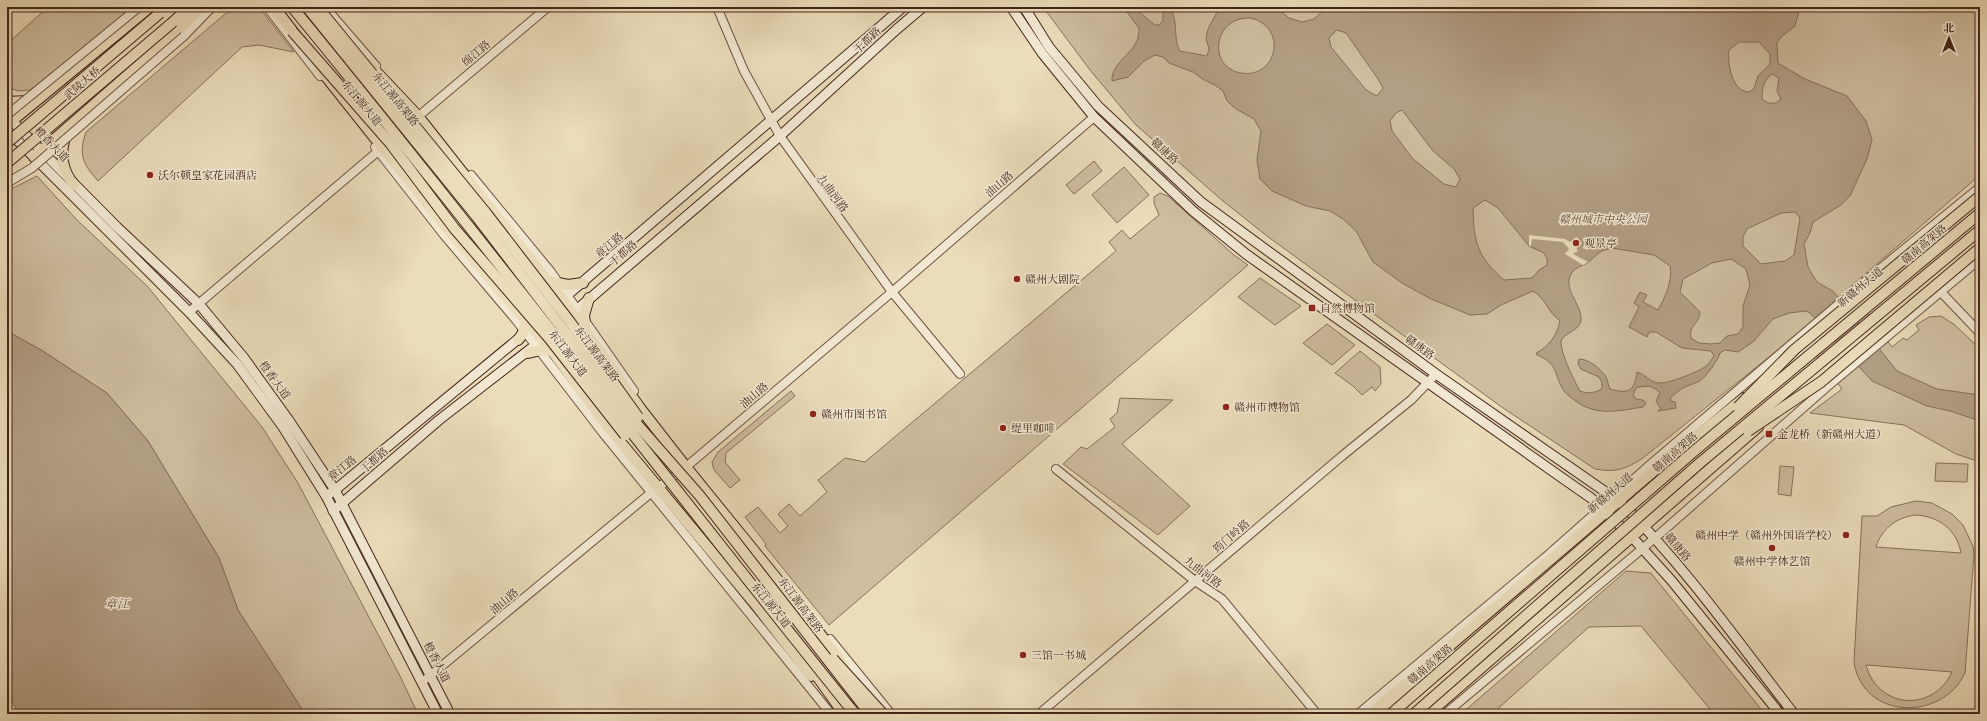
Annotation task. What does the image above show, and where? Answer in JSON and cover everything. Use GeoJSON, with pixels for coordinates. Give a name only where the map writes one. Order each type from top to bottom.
{"type":"FeatureCollection","features":[{"type":"Feature","properties":{"kind":"main road"},"geometry":{"type":"LineString","coordinates":[[8,121],[46,93],[150,7]]}},
{"type":"Feature","properties":{"kind":"main road","name":"武陵大桥"},"geometry":{"type":"LineString","coordinates":[[7,163],[190,7]]}},
{"type":"Feature","properties":{"kind":"main road"},"geometry":{"type":"LineString","coordinates":[[37,153],[178,30],[201,7]]}},
{"type":"Feature","properties":{"kind":"main road","name":"东江源大道"},"geometry":{"type":"LineString","coordinates":[[274,7],[381,149],[518,315]]}},
{"type":"Feature","properties":{"kind":"main road","name":"东江源高架路"},"geometry":{"type":"LineString","coordinates":[[292,7],[466,222],[619,418],[855,714]]}},
{"type":"Feature","properties":{"kind":"main road","name":"东江源高架路"},"geometry":{"type":"LineString","coordinates":[[306,7],[477,217],[628,414],[700,496],[775,590],[870,714]]}},
{"type":"Feature","properties":{"kind":"main road","name":"章江路"},"geometry":{"type":"LineString","coordinates":[[527,329],[771,122],[903,7]]}},
{"type":"Feature","properties":{"kind":"main road","name":"于都路"},"geometry":{"type":"LineString","coordinates":[[543,348],[575,311],[589,298],[780,136],[923,7]]}},
{"type":"Feature","properties":{"kind":"main road"},"geometry":{"type":"LineString","coordinates":[[1012,7],[1042,53],[1094,117],[1193,211],[1219,232],[1604,510],[1632,537],[1671,580],[1780,714]]}},
{"type":"Feature","properties":{"kind":"main road","name":"赣康路"},"geometry":{"type":"LineString","coordinates":[[1024,7],[1049,47],[1098,106],[1201,202],[1436,374],[1616,500],[1655,538],[1794,714]]}},
{"type":"Feature","properties":{"kind":"main road"},"geometry":{"type":"LineString","coordinates":[[321,8],[491,219],[570,322],[633,410],[700,496]]}},
{"type":"Feature","properties":{"kind":"main road","name":"东江源大道"},"geometry":{"type":"LineString","coordinates":[[321,8],[419,115],[554,282],[587,325],[640,408],[688,466],[882,714]]}},
{"type":"Feature","properties":{"kind":"main road","name":"武陵大桥"},"geometry":{"type":"LineString","coordinates":[[7,143],[164,10]]}},
{"type":"Feature","properties":{"kind":"main road"},"geometry":{"type":"LineString","coordinates":[[292,31],[390,143],[454,228],[549,338],[614,424],[691,507]]}},
{"type":"Feature","properties":{"kind":"main road"},"geometry":{"type":"LineString","coordinates":[[7,102],[30,100],[46,93]]}},
{"type":"Feature","properties":{"kind":"main road","name":"橙香大道"},"geometry":{"type":"LineString","coordinates":[[8,121],[189,312],[246,377],[283,427],[326,496],[438,714]]}},
{"type":"Feature","properties":{"kind":"main road"},"geometry":{"type":"LineString","coordinates":[[74,122],[66,135],[62,158],[66,172],[74,185]]}},
{"type":"Feature","properties":{"kind":"main road","name":"橙香大道"},"geometry":{"type":"LineString","coordinates":[[37,153],[74,185],[199,304],[244,358],[281,409],[335,490],[450,714]]}},
{"type":"Feature","properties":{"kind":"main road"},"geometry":{"type":"LineString","coordinates":[[1693,452],[1794,350],[1980,196]]}},
{"type":"Feature","properties":{"kind":"main road","name":"新赣州大道"},"geometry":{"type":"LineString","coordinates":[[1370,714],[1604,510],[1661,465],[1794,350],[1885,282],[1980,203]]}},
{"type":"Feature","properties":{"kind":"main road","name":"赣南高架路"},"geometry":{"type":"LineString","coordinates":[[1391,714],[1693,452],[1980,213]]}},
{"type":"Feature","properties":{"kind":"main road"},"geometry":{"type":"LineString","coordinates":[[1414,714],[1701,462],[1980,230]]}},
{"type":"Feature","properties":{"kind":"main road"},"geometry":{"type":"LineString","coordinates":[[1428,714],[1817,376],[1980,241]]}},
{"type":"Feature","properties":{"kind":"main road"},"geometry":{"type":"LineString","coordinates":[[1701,462],[1821,382],[1980,248]]}},
{"type":"Feature","properties":{"kind":"main road"},"geometry":{"type":"LineString","coordinates":[[554,282],[583,283]]}},
{"type":"Feature","properties":{"kind":"main road"},"geometry":{"type":"LineString","coordinates":[[587,325],[585,309],[589,298]]}},
{"type":"Feature","properties":{"kind":"main road"},"geometry":{"type":"LineString","coordinates":[[518,315],[524,318],[527,329],[518,340]]}},
{"type":"Feature","properties":{"kind":"main road","name":"东江源大道"},"geometry":{"type":"LineString","coordinates":[[527,329],[608,427],[656,490],[843,714]]}},
{"type":"Feature","properties":{"kind":"main road","name":"章江路"},"geometry":{"type":"LineString","coordinates":[[326,496],[518,340]]}},
{"type":"Feature","properties":{"kind":"main road"},"geometry":{"type":"LineString","coordinates":[[528,353],[543,348]]}},
{"type":"Feature","properties":{"kind":"main road","name":"于都路"},"geometry":{"type":"LineString","coordinates":[[333,510],[439,420],[528,353]]}},
{"type":"Feature","properties":{"kind":"main road"},"geometry":{"type":"LineString","coordinates":[[775,590],[882,714]]}},
{"type":"Feature","properties":{"kind":"main road"},"geometry":{"type":"LineString","coordinates":[[762,596],[820,683],[843,714]]}},
{"type":"Feature","properties":{"kind":"main road"},"geometry":{"type":"LineString","coordinates":[[1379,714],[1449,664]]}},
{"type":"Feature","properties":{"kind":"main road"},"geometry":{"type":"LineString","coordinates":[[1421,714],[1461,674]]}},
{"type":"Feature","properties":{"kind":"street"},"geometry":{"type":"LineString","coordinates":[[8,121],[139,7]]}},
{"type":"Feature","properties":{"kind":"street"},"geometry":{"type":"LineString","coordinates":[[7,184],[32,168],[184,36],[212,7]]}},
{"type":"Feature","properties":{"kind":"street"},"geometry":{"type":"LineString","coordinates":[[267,7],[381,149]]}},
{"type":"Feature","properties":{"kind":"street","name":"绵江路"},"geometry":{"type":"LineString","coordinates":[[189,312],[419,115],[548,7]]}},
{"type":"Feature","properties":{"kind":"street","name":"九曲河路"},"geometry":{"type":"LineString","coordinates":[[717,7],[744,71],[780,136],[892,292],[960,374]]}},
{"type":"Feature","properties":{"kind":"street","name":"油山路"},"geometry":{"type":"LineString","coordinates":[[422,682],[656,490],[688,466],[1094,117]]}},
{"type":"Feature","properties":{"kind":"street"},"geometry":{"type":"LineString","coordinates":[[1794,350],[1875,273],[1980,187]]}},
{"type":"Feature","properties":{"kind":"street"},"geometry":{"type":"LineString","coordinates":[[1445,714],[1641,548],[1655,538],[1828,386],[1980,259]]}},
{"type":"Feature","properties":{"kind":"street"},"geometry":{"type":"LineString","coordinates":[[1941,292],[1980,333]]}},
{"type":"Feature","properties":{"kind":"street"},"geometry":{"type":"LineString","coordinates":[[575,311],[587,325]]}},
{"type":"Feature","properties":{"kind":"street"},"geometry":{"type":"LineString","coordinates":[[518,315],[518,340]]}},
{"type":"Feature","properties":{"kind":"street","name":"筠门岭路"},"geometry":{"type":"LineString","coordinates":[[1038,714],[1428,384],[1436,374]]}},
{"type":"Feature","properties":{"kind":"street"},"geometry":{"type":"LineString","coordinates":[[688,466],[891,714]]}},
{"type":"Feature","properties":{"kind":"street","name":"九曲河路"},"geometry":{"type":"LineString","coordinates":[[1056,468],[1195,581],[1222,599],[1317,714]]}},
{"type":"Feature","properties":{"kind":"street"},"geometry":{"type":"LineString","coordinates":[[656,490],[831,714]]}},
{"type":"Feature","properties":{"kind":"street"},"geometry":{"type":"LineString","coordinates":[[1358,714],[1604,510]]}},
{"type":"Feature","properties":{"kind":"green space"},"geometry":{"type":"Polygon","coordinates":[[[48,7],[135,7],[30,90],[18,91],[7,87],[7,44],[48,7]]]}},
{"type":"Feature","properties":{"kind":"green space"},"geometry":{"type":"Polygon","coordinates":[[[239,7],[252,7],[262,11],[294,52],[259,45],[242,47],[98,181],[83,159],[82,147],[86,132],[225,14],[239,7]]]}},
{"type":"Feature","properties":{"kind":"green space","name":"赣州城市中央公园"},"geometry":{"type":"Polygon","coordinates":[[[1043,7],[1980,7],[1980,175],[1849,288],[1892,347],[1903,338],[1907,340],[1919,330],[1916,325],[1929,317],[1941,316],[1955,325],[1980,349],[1980,462],[1956,454],[1904,425],[1810,413],[1842,389],[1799,333],[1643,458],[1620,469],[1609,471],[1595,469],[1503,408],[1267,236],[1223,201],[1136,125],[1090,70],[1043,7]]]}},
{"type":"Feature","properties":{"kind":"green space"},"geometry":{"type":"Polygon","coordinates":[[[1094,161],[1102,171],[1074,194],[1066,185],[1094,161]]]}},
{"type":"Feature","properties":{"kind":"green space"},"geometry":{"type":"Polygon","coordinates":[[[1124,167],[1149,195],[1117,223],[1092,195],[1124,167]]]}},
{"type":"Feature","properties":{"kind":"green space"},"geometry":{"type":"Polygon","coordinates":[[[37,176],[76,219],[148,287],[262,427],[298,483],[399,674],[418,714],[305,714],[238,610],[219,558],[148,441],[107,393],[41,350],[7,331],[7,191],[37,176]]]}},
{"type":"Feature","properties":{"kind":"green space"},"geometry":{"type":"Polygon","coordinates":[[[1160,193],[1168,196],[1234,255],[1248,265],[829,625],[765,546],[766,544],[745,517],[758,507],[780,533],[788,526],[778,514],[789,504],[800,516],[827,492],[818,480],[845,458],[865,462],[1116,251],[1109,242],[1122,230],[1130,239],[1159,215],[1154,203],[1154,197],[1160,193]]]}},
{"type":"Feature","properties":{"kind":"green space"},"geometry":{"type":"Polygon","coordinates":[[[1260,278],[1301,306],[1275,325],[1238,297],[1260,278]]]}},
{"type":"Feature","properties":{"kind":"green space"},"geometry":{"type":"Polygon","coordinates":[[[1327,324],[1355,345],[1332,365],[1303,343],[1327,324]]]}},
{"type":"Feature","properties":{"kind":"green space"},"geometry":{"type":"Polygon","coordinates":[[[1360,351],[1380,367],[1381,384],[1375,391],[1372,387],[1362,395],[1353,386],[1335,373],[1360,351]]]}},
{"type":"Feature","properties":{"kind":"green space"},"geometry":{"type":"Polygon","coordinates":[[[791,391],[795,396],[726,453],[725,462],[740,480],[730,488],[714,470],[712,462],[718,452],[791,391]]]}},
{"type":"Feature","properties":{"kind":"green space"},"geometry":{"type":"Polygon","coordinates":[[[1120,398],[1173,400],[1122,444],[1190,506],[1158,535],[1063,464],[1081,447],[1087,449],[1115,427],[1110,419],[1117,413],[1120,398]]]}},
{"type":"Feature","properties":{"kind":"green space"},"geometry":{"type":"Polygon","coordinates":[[[1936,463],[1968,464],[1967,482],[1935,481],[1936,463]]]}},
{"type":"Feature","properties":{"kind":"green space"},"geometry":{"type":"Polygon","coordinates":[[[1780,466],[1794,467],[1791,496],[1778,494],[1780,466]]]}},
{"type":"Feature","properties":{"kind":"green space"},"geometry":{"type":"Polygon","coordinates":[[[1916,501],[1932,503],[1952,514],[1963,525],[1973,546],[1974,554],[1965,673],[1954,689],[1940,700],[1923,706],[1905,708],[1887,704],[1872,695],[1860,681],[1854,662],[1862,516],[1877,516],[1891,507],[1916,501]],[[1915,515],[1896,521],[1886,529],[1876,547],[1961,553],[1956,538],[1946,526],[1932,518],[1915,515]],[[1867,665],[1872,680],[1882,690],[1893,697],[1906,700],[1920,699],[1932,694],[1943,685],[1952,672],[1867,665]]]}},
{"type":"Feature","properties":{"kind":"green space"},"geometry":{"type":"Polygon","coordinates":[[[1626,571],[1651,573],[1765,714],[1714,714],[1641,626],[1589,627],[1492,714],[1461,714],[1626,571]]]}},
{"type":"Feature","properties":{"kind":"water"},"geometry":{"type":"Polygon","coordinates":[[[1123,7],[1137,7],[1139,12],[1155,25],[1159,25],[1163,21],[1163,12],[1160,7],[1168,7],[1174,17],[1176,40],[1180,51],[1207,56],[1209,49],[1206,38],[1208,29],[1217,12],[1224,7],[1276,7],[1289,18],[1302,22],[1314,19],[1327,7],[1800,7],[1795,26],[1781,37],[1777,43],[1778,63],[1805,79],[1847,96],[1866,121],[1872,140],[1867,159],[1850,196],[1841,205],[1813,222],[1810,233],[1804,244],[1808,267],[1817,282],[1833,291],[1897,371],[1937,389],[1980,395],[1980,421],[1950,411],[1927,406],[1872,381],[1810,313],[1806,311],[1789,313],[1773,319],[1753,342],[1738,352],[1725,350],[1720,353],[1715,364],[1700,381],[1680,390],[1673,395],[1670,399],[1671,401],[1675,402],[1676,408],[1658,411],[1661,409],[1656,401],[1660,393],[1655,388],[1646,386],[1636,388],[1633,395],[1636,399],[1643,400],[1646,403],[1643,407],[1606,411],[1581,405],[1565,392],[1552,365],[1536,353],[1549,344],[1552,340],[1560,321],[1541,298],[1533,291],[1501,305],[1487,314],[1470,315],[1429,298],[1402,283],[1373,262],[1356,231],[1343,219],[1330,211],[1306,206],[1272,191],[1260,179],[1257,160],[1261,131],[1254,119],[1236,109],[1227,101],[1223,91],[1215,85],[1204,80],[1193,72],[1169,63],[1163,57],[1155,55],[1144,61],[1128,77],[1112,81],[1112,76],[1117,66],[1136,42],[1139,28],[1123,7]],[[1250,18],[1238,20],[1228,25],[1222,33],[1219,43],[1219,53],[1223,62],[1230,69],[1241,73],[1254,73],[1263,68],[1270,60],[1274,51],[1274,40],[1270,31],[1262,23],[1250,18]],[[1337,30],[1329,38],[1331,47],[1366,90],[1377,96],[1383,88],[1346,33],[1337,30]],[[1739,42],[1729,50],[1732,76],[1738,87],[1743,91],[1749,92],[1754,89],[1758,76],[1770,64],[1770,54],[1759,42],[1739,42]],[[1772,74],[1767,79],[1763,88],[1762,99],[1768,103],[1776,103],[1781,99],[1777,91],[1779,78],[1772,74]],[[1402,110],[1396,113],[1390,121],[1392,131],[1413,159],[1444,184],[1456,187],[1460,179],[1454,169],[1433,151],[1402,110]],[[1485,200],[1473,208],[1474,231],[1483,256],[1488,264],[1504,280],[1532,278],[1539,270],[1547,265],[1547,259],[1544,253],[1529,246],[1498,208],[1485,200]],[[1795,212],[1781,213],[1747,229],[1743,237],[1743,246],[1761,264],[1785,261],[1794,255],[1800,218],[1795,212]],[[1612,248],[1600,252],[1587,263],[1573,271],[1569,283],[1581,320],[1576,329],[1564,337],[1561,343],[1567,365],[1580,391],[1591,393],[1602,389],[1602,383],[1599,377],[1581,369],[1578,364],[1579,359],[1583,359],[1591,363],[1601,371],[1606,377],[1610,389],[1622,391],[1630,390],[1636,379],[1637,372],[1652,381],[1663,383],[1676,380],[1707,365],[1714,356],[1711,351],[1682,348],[1656,332],[1649,332],[1647,337],[1629,327],[1639,307],[1634,303],[1640,292],[1647,295],[1643,302],[1658,310],[1666,294],[1669,283],[1671,271],[1670,266],[1654,255],[1612,248]],[[1731,259],[1712,263],[1683,279],[1680,292],[1700,312],[1698,319],[1691,330],[1691,338],[1699,343],[1720,343],[1727,336],[1738,334],[1743,327],[1743,306],[1750,285],[1746,269],[1731,259]]]}},
{"type":"Feature","properties":{"kind":"water","name":"章江"},"geometry":{"type":"Polygon","coordinates":[[[7,331],[41,350],[107,393],[148,441],[219,558],[238,610],[305,714],[19,714],[7,693],[7,331]]]}},
{"type":"Feature","properties":{"kind":"pier"},"geometry":{"type":"Polygon","coordinates":[[[1529,235],[1565,239],[1570,242],[1577,237],[1582,244],[1576,247],[1578,251],[1573,254],[1588,262],[1583,265],[1565,254],[1569,249],[1563,242],[1532,239],[1531,246],[1529,246],[1529,235]]]}},
{"type":"Feature","properties":{"kind":"place","name":"沃尔顿皇家花园酒店"},"geometry":{"type":"Point","coordinates":[150,175]}},
{"type":"Feature","properties":{"kind":"place","name":"观景亭"},"geometry":{"type":"Point","coordinates":[1576,243]}},
{"type":"Feature","properties":{"kind":"place","name":"赣州大剧院"},"geometry":{"type":"Point","coordinates":[1017,279]}},
{"type":"Feature","properties":{"kind":"place","name":"自然博物馆"},"geometry":{"type":"Point","coordinates":[1312,308]}},
{"type":"Feature","properties":{"kind":"place","name":"赣州市博物馆"},"geometry":{"type":"Point","coordinates":[1226,407]}},
{"type":"Feature","properties":{"kind":"place","name":"赣州市图书馆"},"geometry":{"type":"Point","coordinates":[813,414]}},
{"type":"Feature","properties":{"kind":"place","name":"缇里咖啡"},"geometry":{"type":"Point","coordinates":[1003,428]}},
{"type":"Feature","properties":{"kind":"place","name":"金龙桥（新赣州大道）"},"geometry":{"type":"Point","coordinates":[1769,434]}},
{"type":"Feature","properties":{"kind":"place","name":"赣州中学（赣州外国语学校）"},"geometry":{"type":"Point","coordinates":[1846,535]}},
{"type":"Feature","properties":{"kind":"place","name":"赣州中学体艺馆"},"geometry":{"type":"Point","coordinates":[1772,548]}},
{"type":"Feature","properties":{"kind":"place","name":"三馆一书城"},"geometry":{"type":"Point","coordinates":[1023,655]}}]}
